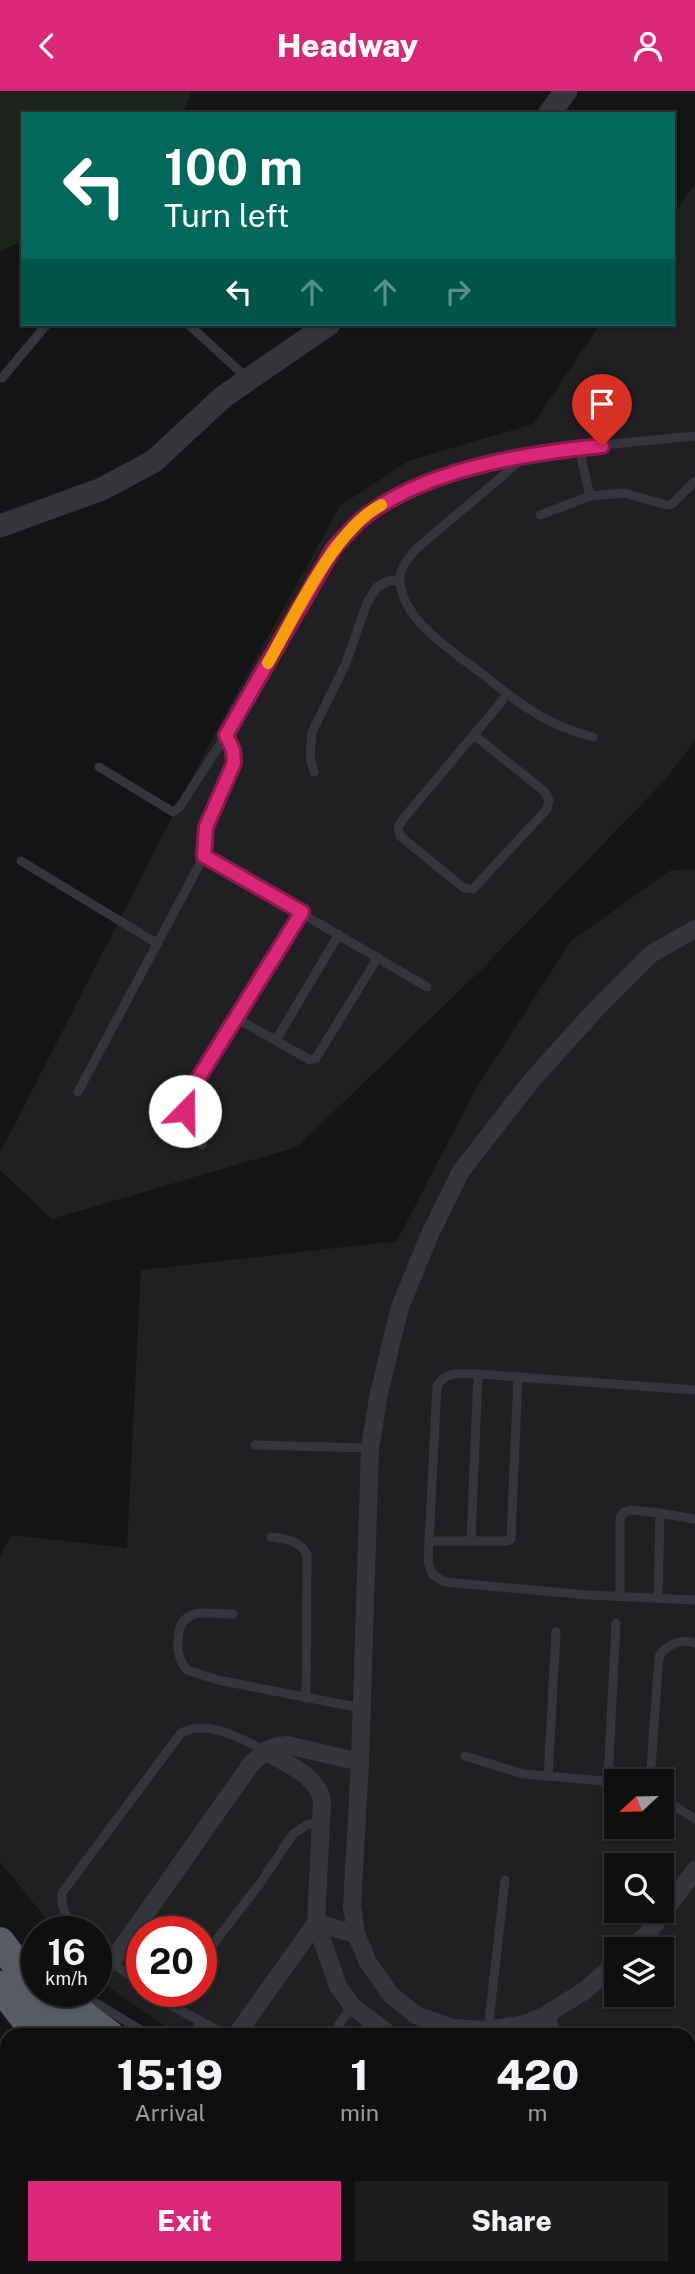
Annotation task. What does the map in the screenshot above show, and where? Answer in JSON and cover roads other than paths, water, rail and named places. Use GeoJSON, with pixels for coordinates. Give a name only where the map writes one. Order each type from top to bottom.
{"type":"FeatureCollection","features":[{"type":"Feature","properties":{"kind":"highway"},"geometry":{"type":"LineString","coordinates":[[0,1931],[21,1953]]}},
{"type":"Feature","properties":{"kind":"highway"},"geometry":{"type":"LineString","coordinates":[[0,1942],[68,2012],[97,2028]]}},
{"type":"Feature","properties":{"kind":"highway"},"geometry":{"type":"LineString","coordinates":[[0,1986],[33,2028]]}},
{"type":"Feature","properties":{"kind":"street"},"geometry":{"type":"LineString","coordinates":[[551,112],[566,91]]}},
{"type":"Feature","properties":{"kind":"street"},"geometry":{"type":"LineString","coordinates":[[0,526],[102,489],[154,461],[223,397],[326,326]]}},
{"type":"Feature","properties":{"kind":"street"},"geometry":{"type":"LineString","coordinates":[[452,2028],[416,2015],[390,1994],[368,1962],[356,1934],[352,1906],[360,1762],[370,1448],[379,1393],[400,1307],[430,1234],[461,1171],[532,1080],[597,1008],[651,954],[695,929]]}},
{"type":"Feature","properties":{"kind":"street"},"geometry":{"type":"LineString","coordinates":[[112,1962],[251,1764],[265,1751],[287,1745],[360,1762]]}},
{"type":"Feature","properties":{"kind":"street"},"geometry":{"type":"LineString","coordinates":[[265,1751],[310,1778],[320,1788],[322,1801],[316,1923],[338,1986],[352,2006],[381,2028]]}},
{"type":"Feature","properties":{"kind":"street"},"geometry":{"type":"LineString","coordinates":[[644,1937],[695,1870]]}},
{"type":"Feature","properties":{"kind":"street"},"geometry":{"type":"LineString","coordinates":[[316,1923],[356,1934]]}},
{"type":"Feature","properties":{"kind":"street"},"geometry":{"type":"LineString","coordinates":[[241,2028],[316,1923]]}},
{"type":"Feature","properties":{"kind":"street"},"geometry":{"type":"LineString","coordinates":[[500,2028],[525,2024],[544,2016],[584,1991],[604,1974]]}},
{"type":"Feature","properties":{"kind":"street"},"geometry":{"type":"LineString","coordinates":[[544,2016],[550,2028]]}},
{"type":"Feature","properties":{"kind":"lane"},"geometry":{"type":"LineString","coordinates":[[2,379],[45,326]]}},
{"type":"Feature","properties":{"kind":"lane"},"geometry":{"type":"LineString","coordinates":[[190,326],[248,379]]}},
{"type":"Feature","properties":{"kind":"lane"},"geometry":{"type":"LineString","coordinates":[[99,767],[173,812],[179,808],[226,735],[334,548],[376,508],[406,492],[482,464],[579,448],[695,436]]}},
{"type":"Feature","properties":{"kind":"lane"},"geometry":{"type":"LineString","coordinates":[[579,448],[590,496]]}},
{"type":"Feature","properties":{"kind":"lane"},"geometry":{"type":"LineString","coordinates":[[527,455],[416,549],[402,567],[400,580],[404,597],[412,611],[431,633],[529,710],[555,724],[593,737]]}},
{"type":"Feature","properties":{"kind":"lane"},"geometry":{"type":"LineString","coordinates":[[540,515],[590,496],[624,493],[672,504],[695,481]]}},
{"type":"Feature","properties":{"kind":"lane"},"geometry":{"type":"LineString","coordinates":[[314,772],[310,757],[312,731],[346,663],[367,603],[377,587],[388,581],[400,580]]}},
{"type":"Feature","properties":{"kind":"lane"},"geometry":{"type":"LineString","coordinates":[[474,735],[545,792],[550,800],[547,809],[473,889],[464,888],[400,836],[398,827],[402,819],[508,694]]}},
{"type":"Feature","properties":{"kind":"lane"},"geometry":{"type":"LineString","coordinates":[[78,1092],[204,856],[206,827],[234,763],[233,750],[226,735]]}},
{"type":"Feature","properties":{"kind":"lane"},"geometry":{"type":"LineString","coordinates":[[204,856],[427,987]]}},
{"type":"Feature","properties":{"kind":"lane"},"geometry":{"type":"LineString","coordinates":[[21,862],[158,944]]}},
{"type":"Feature","properties":{"kind":"lane"},"geometry":{"type":"LineString","coordinates":[[202,1146],[185,1111],[185,1104],[302,912]]}},
{"type":"Feature","properties":{"kind":"lane"},"geometry":{"type":"LineString","coordinates":[[276,1040],[339,934]]}},
{"type":"Feature","properties":{"kind":"lane"},"geometry":{"type":"LineString","coordinates":[[236,1018],[310,1060],[316,1058],[378,957]]}},
{"type":"Feature","properties":{"kind":"lane"},"geometry":{"type":"LineString","coordinates":[[695,1390],[478,1374],[451,1374],[442,1378],[437,1386],[429,1569],[437,1579],[445,1582],[588,1595],[695,1600]]}},
{"type":"Feature","properties":{"kind":"lane"},"geometry":{"type":"LineString","coordinates":[[471,1541],[478,1374]]}},
{"type":"Feature","properties":{"kind":"lane"},"geometry":{"type":"LineString","coordinates":[[430,1541],[508,1541],[512,1535],[518,1377]]}},
{"type":"Feature","properties":{"kind":"lane"},"geometry":{"type":"LineString","coordinates":[[255,1445],[370,1448]]}},
{"type":"Feature","properties":{"kind":"lane"},"geometry":{"type":"LineString","coordinates":[[620,1595],[620,1518],[624,1512],[632,1510],[695,1519]]}},
{"type":"Feature","properties":{"kind":"lane"},"geometry":{"type":"LineString","coordinates":[[658,1597],[660,1513]]}},
{"type":"Feature","properties":{"kind":"lane"},"geometry":{"type":"LineString","coordinates":[[271,1537],[296,1542],[307,1555],[306,1698]]}},
{"type":"Feature","properties":{"kind":"lane"},"geometry":{"type":"LineString","coordinates":[[233,1614],[197,1613],[183,1620],[179,1627],[178,1654],[187,1670],[218,1680],[361,1707]]}},
{"type":"Feature","properties":{"kind":"lane"},"geometry":{"type":"LineString","coordinates":[[612,1769],[616,1623]]}},
{"type":"Feature","properties":{"kind":"lane"},"geometry":{"type":"LineString","coordinates":[[548,1777],[556,1632]]}},
{"type":"Feature","properties":{"kind":"lane"},"geometry":{"type":"LineString","coordinates":[[651,1769],[659,1657],[663,1649],[673,1644],[687,1641],[695,1643]]}},
{"type":"Feature","properties":{"kind":"lane"},"geometry":{"type":"LineString","coordinates":[[66,1916],[61,1903],[62,1893],[181,1733],[201,1728],[219,1731],[232,1734],[265,1751]]}},
{"type":"Feature","properties":{"kind":"lane"},"geometry":{"type":"LineString","coordinates":[[466,1756],[523,1774],[604,1780]]}},
{"type":"Feature","properties":{"kind":"lane"},"geometry":{"type":"LineString","coordinates":[[674,1806],[695,1819]]}},
{"type":"Feature","properties":{"kind":"lane"},"geometry":{"type":"LineString","coordinates":[[217,1939],[261,1882],[293,1834],[308,1825],[321,1824]]}},
{"type":"Feature","properties":{"kind":"lane"},"geometry":{"type":"LineString","coordinates":[[488,2028],[505,1880]]}},
{"type":"Feature","properties":{"kind":"lane"},"geometry":{"type":"LineString","coordinates":[[68,2012],[93,2003],[98,2004],[137,2028]]}},
{"type":"Feature","properties":{"kind":"lane"},"geometry":{"type":"LineString","coordinates":[[337,2028],[352,2006]]}},
{"type":"Feature","properties":{"kind":"lane"},"geometry":{"type":"LineString","coordinates":[[174,2007],[214,2028]]}},
{"type":"Feature","properties":{"kind":"lane"},"geometry":{"type":"LineString","coordinates":[[196,2028],[202,2022]]}}]}
